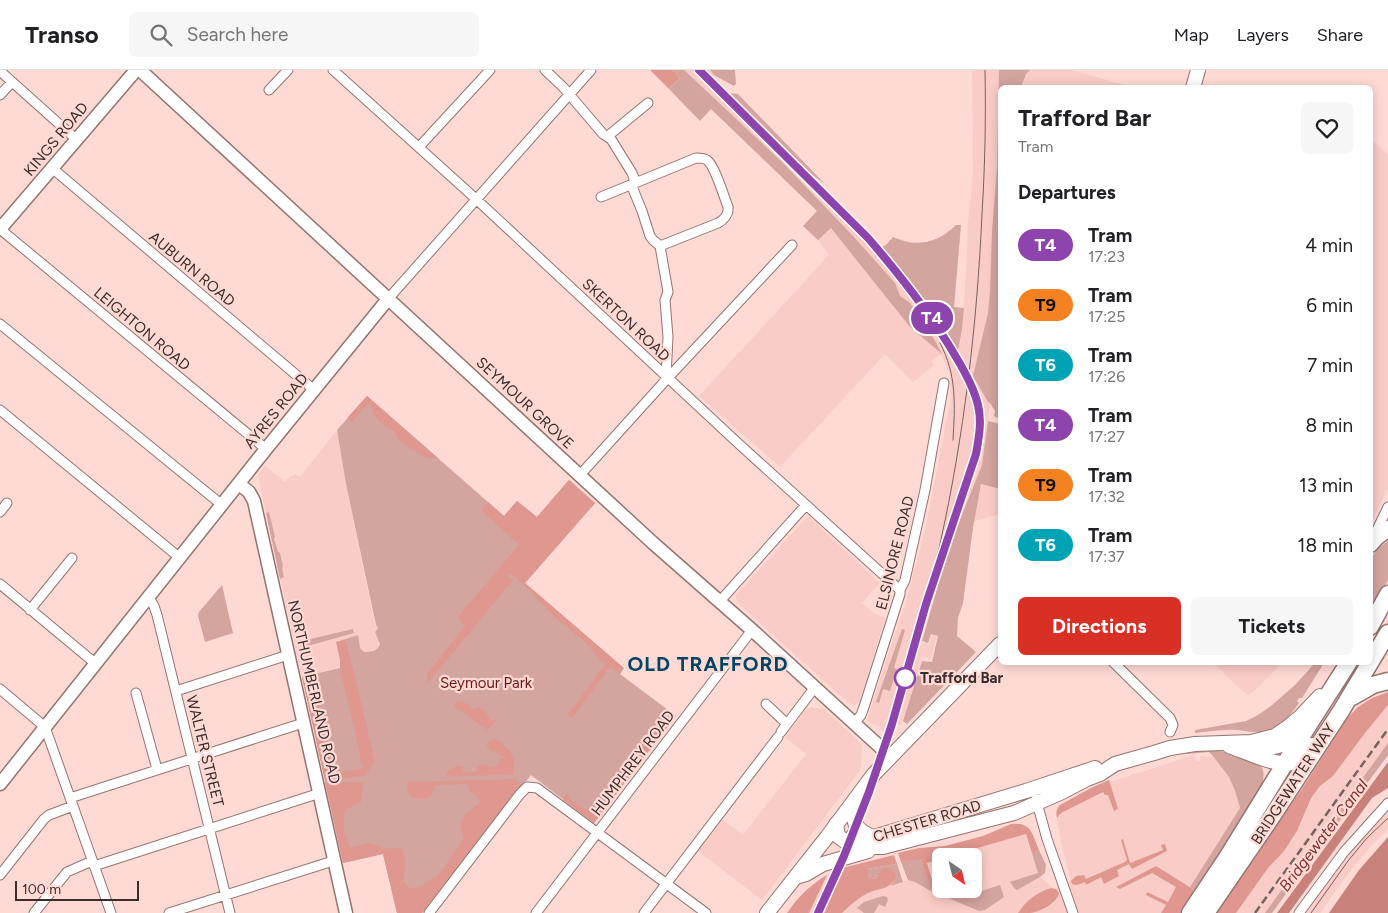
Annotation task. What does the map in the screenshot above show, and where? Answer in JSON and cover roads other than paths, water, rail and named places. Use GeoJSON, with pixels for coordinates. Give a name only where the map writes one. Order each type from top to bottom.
{"type":"FeatureCollection","features":[{"type":"Feature","properties":{"kind":"highway"},"geometry":{"type":"LineString","coordinates":[[1373,622],[1388,594]]}},
{"type":"Feature","properties":{"kind":"highway"},"geometry":{"type":"LineString","coordinates":[[1373,625],[1380,634],[1383,646]]}},
{"type":"Feature","properties":{"kind":"highway","name":"BRIDGEWATER WAY"},"geometry":{"type":"LineString","coordinates":[[1373,662],[1383,646]]}},
{"type":"Feature","properties":{"kind":"highway"},"geometry":{"type":"LineString","coordinates":[[1309,724],[1334,665]]}},
{"type":"Feature","properties":{"kind":"highway","name":"BRIDGEWATER WAY"},"geometry":{"type":"LineString","coordinates":[[1190,913],[1264,800],[1309,724],[1347,665]]}},
{"type":"Feature","properties":{"kind":"highway","name":"BRIDGEWATER WAY"},"geometry":{"type":"LineString","coordinates":[[1206,913],[1271,818],[1371,665]]}},
{"type":"Feature","properties":{"kind":"highway"},"geometry":{"type":"LineString","coordinates":[[1345,705],[1368,687],[1388,681]]}},
{"type":"Feature","properties":{"kind":"main road","name":"KINGS ROAD"},"geometry":{"type":"LineString","coordinates":[[0,229],[136,70]]}},
{"type":"Feature","properties":{"kind":"main road","name":"SEYMOUR GROVE"},"geometry":{"type":"LineString","coordinates":[[140,70],[683,570],[720,601],[890,756]]}},
{"type":"Feature","properties":{"kind":"main road"},"geometry":{"type":"LineString","coordinates":[[1194,85],[1198,70]]}},
{"type":"Feature","properties":{"kind":"main road","name":"AYRES ROAD"},"geometry":{"type":"LineString","coordinates":[[0,784],[266,449],[388,299]]}},
{"type":"Feature","properties":{"kind":"main road","name":"NORTHUMBERLAND ROAD"},"geometry":{"type":"LineString","coordinates":[[239,484],[249,492],[254,502],[346,913]]}},
{"type":"Feature","properties":{"kind":"main road"},"geometry":{"type":"LineString","coordinates":[[768,913],[864,787],[890,756],[998,646]]}},
{"type":"Feature","properties":{"kind":"main road"},"geometry":{"type":"LineString","coordinates":[[1221,743],[1251,742],[1275,736],[1288,728],[1320,696]]}},
{"type":"Feature","properties":{"kind":"main road"},"geometry":{"type":"LineString","coordinates":[[1221,743],[1277,762],[1294,763],[1301,758],[1345,705]]}},
{"type":"Feature","properties":{"kind":"main road"},"geometry":{"type":"LineString","coordinates":[[1221,743],[1267,748],[1278,747],[1289,742],[1309,724]]}},
{"type":"Feature","properties":{"kind":"main road","name":"CHESTER ROAD"},"geometry":{"type":"LineString","coordinates":[[878,842],[1106,764],[1115,764],[1170,748],[1195,744],[1221,743]]}},
{"type":"Feature","properties":{"kind":"main road"},"geometry":{"type":"LineString","coordinates":[[1258,756],[1269,775],[1264,800]]}},
{"type":"Feature","properties":{"kind":"main road","name":"CHESTER ROAD"},"geometry":{"type":"LineString","coordinates":[[836,824],[838,836],[853,847],[1014,813],[1100,774],[1115,764]]}},
{"type":"Feature","properties":{"kind":"main road"},"geometry":{"type":"LineString","coordinates":[[795,878],[823,864],[854,855],[878,842],[860,831],[854,816],[855,806],[864,787]]}},
{"type":"Feature","properties":{"kind":"street"},"geometry":{"type":"LineString","coordinates":[[269,90],[288,70]]}},
{"type":"Feature","properties":{"kind":"street","name":"SKERTON ROAD"},"geometry":{"type":"LineString","coordinates":[[333,70],[476,199],[900,590]]}},
{"type":"Feature","properties":{"kind":"street"},"geometry":{"type":"LineString","coordinates":[[419,147],[490,70]]}},
{"type":"Feature","properties":{"kind":"street"},"geometry":{"type":"LineString","coordinates":[[545,70],[564,87],[603,134],[608,136],[629,167],[634,178],[633,189],[650,236],[660,246],[668,292],[666,300],[668,337],[667,377]]}},
{"type":"Feature","properties":{"kind":"street","name":"AYRES ROAD"},"geometry":{"type":"LineString","coordinates":[[388,299],[590,70]]}},
{"type":"Feature","properties":{"kind":"street"},"geometry":{"type":"LineString","coordinates":[[0,71],[76,139]]}},
{"type":"Feature","properties":{"kind":"street"},"geometry":{"type":"LineString","coordinates":[[0,95],[12,82]]}},
{"type":"Feature","properties":{"kind":"street"},"geometry":{"type":"LineString","coordinates":[[608,136],[648,103]]}},
{"type":"Feature","properties":{"kind":"street"},"geometry":{"type":"LineString","coordinates":[[601,197],[696,158],[706,159],[715,172],[728,208],[724,219],[660,246]]}},
{"type":"Feature","properties":{"kind":"street","name":"AUBURN ROAD"},"geometry":{"type":"LineString","coordinates":[[52,168],[314,390]]}},
{"type":"Feature","properties":{"kind":"street","name":"LEIGHTON ROAD"},"geometry":{"type":"LineString","coordinates":[[0,229],[266,449]]}},
{"type":"Feature","properties":{"kind":"street"},"geometry":{"type":"LineString","coordinates":[[580,475],[667,377],[792,245]]}},
{"type":"Feature","properties":{"kind":"street"},"geometry":{"type":"LineString","coordinates":[[0,324],[222,505]]}},
{"type":"Feature","properties":{"kind":"street","name":"ELSINORE ROAD"},"geometry":{"type":"LineString","coordinates":[[854,724],[864,710],[904,580],[918,526],[944,383]]}},
{"type":"Feature","properties":{"kind":"street"},"geometry":{"type":"LineString","coordinates":[[0,410],[180,558]]}},
{"type":"Feature","properties":{"kind":"street"},"geometry":{"type":"LineString","coordinates":[[0,512],[7,503]]}},
{"type":"Feature","properties":{"kind":"street"},"geometry":{"type":"LineString","coordinates":[[720,601],[806,505]]}},
{"type":"Feature","properties":{"kind":"street"},"geometry":{"type":"LineString","coordinates":[[1378,535],[1388,507]]}},
{"type":"Feature","properties":{"kind":"street"},"geometry":{"type":"LineString","coordinates":[[30,610],[72,558]]}},
{"type":"Feature","properties":{"kind":"street"},"geometry":{"type":"LineString","coordinates":[[0,584],[96,664]]}},
{"type":"Feature","properties":{"kind":"street","name":"WALTER STREET"},"geometry":{"type":"LineString","coordinates":[[149,598],[157,615],[230,913]]}},
{"type":"Feature","properties":{"kind":"street","name":"HUMPHREY ROAD"},"geometry":{"type":"LineString","coordinates":[[536,913],[752,630]]}},
{"type":"Feature","properties":{"kind":"street"},"geometry":{"type":"LineString","coordinates":[[176,691],[288,655]]}},
{"type":"Feature","properties":{"kind":"street"},"geometry":{"type":"LineString","coordinates":[[1116,665],[1170,718],[1174,727]]}},
{"type":"Feature","properties":{"kind":"street"},"geometry":{"type":"LineString","coordinates":[[644,913],[815,687]]}},
{"type":"Feature","properties":{"kind":"street"},"geometry":{"type":"LineString","coordinates":[[0,689],[45,727],[111,913]]}},
{"type":"Feature","properties":{"kind":"street"},"geometry":{"type":"LineString","coordinates":[[136,694],[135,708],[157,769]]}},
{"type":"Feature","properties":{"kind":"street"},"geometry":{"type":"LineString","coordinates":[[766,704],[788,724]]}},
{"type":"Feature","properties":{"kind":"street"},"geometry":{"type":"LineString","coordinates":[[0,875],[44,820],[49,815],[72,802],[157,769],[303,723]]}},
{"type":"Feature","properties":{"kind":"street"},"geometry":{"type":"LineString","coordinates":[[429,913],[527,787],[537,788],[706,913]]}},
{"type":"Feature","properties":{"kind":"street"},"geometry":{"type":"LineString","coordinates":[[1033,788],[1047,839],[1073,913]]}},
{"type":"Feature","properties":{"kind":"street"},"geometry":{"type":"LineString","coordinates":[[34,913],[67,872],[320,793]]}},
{"type":"Feature","properties":{"kind":"street"},"geometry":{"type":"LineString","coordinates":[[1299,913],[1344,852],[1388,803]]}},
{"type":"Feature","properties":{"kind":"street"},"geometry":{"type":"LineString","coordinates":[[169,913],[334,861]]}},
{"type":"Feature","properties":{"kind":"tram line"},"geometry":{"type":"LineString","coordinates":[[699,70],[868,238],[903,279],[935,322],[968,378],[978,404],[979,436],[967,481],[945,547]]}},
{"type":"Feature","properties":{"kind":"tram line","name":"T4"},"geometry":{"type":"LineString","coordinates":[[699,70],[885,257],[926,310],[944,337],[968,378],[978,406],[980,422],[976,454],[926,604],[892,724],[859,819],[818,913]]}},
{"type":"Feature","properties":{"kind":"tram line"},"geometry":{"type":"LineString","coordinates":[[892,724],[940,544],[963,421],[973,339],[980,256],[985,160],[985,70]]}},
{"type":"Feature","properties":{"kind":"tram line"},"geometry":{"type":"LineString","coordinates":[[940,343],[946,355],[954,390],[953,440]]}},
{"type":"Feature","properties":{"kind":"tram line"},"geometry":{"type":"LineString","coordinates":[[1311,913],[1348,861],[1366,839],[1388,818]]}},
{"type":"Feature","properties":{"kind":"tram line"},"geometry":{"type":"LineString","coordinates":[[818,913],[838,870]]}},
{"type":"Feature","properties":{"kind":"railway"},"geometry":{"type":"LineString","coordinates":[[1255,913],[1388,729]]}},
{"type":"Feature","properties":{"kind":"place","name":"Trafford Bar"},"geometry":{"type":"Point","coordinates":[905,678]}},
{"type":"Feature","properties":{"kind":"district","name":"OLD TRAFFORD"},"geometry":{"type":"Point","coordinates":[708,664]}},
{"type":"Feature","properties":{"kind":"park label","name":"Seymour Park"},"geometry":{"type":"Point","coordinates":[486,683]}},
{"type":"Feature","properties":{"kind":"water label","name":"Bridgewater Canal"},"geometry":{"type":"Point","coordinates":[1323,835]}}]}
